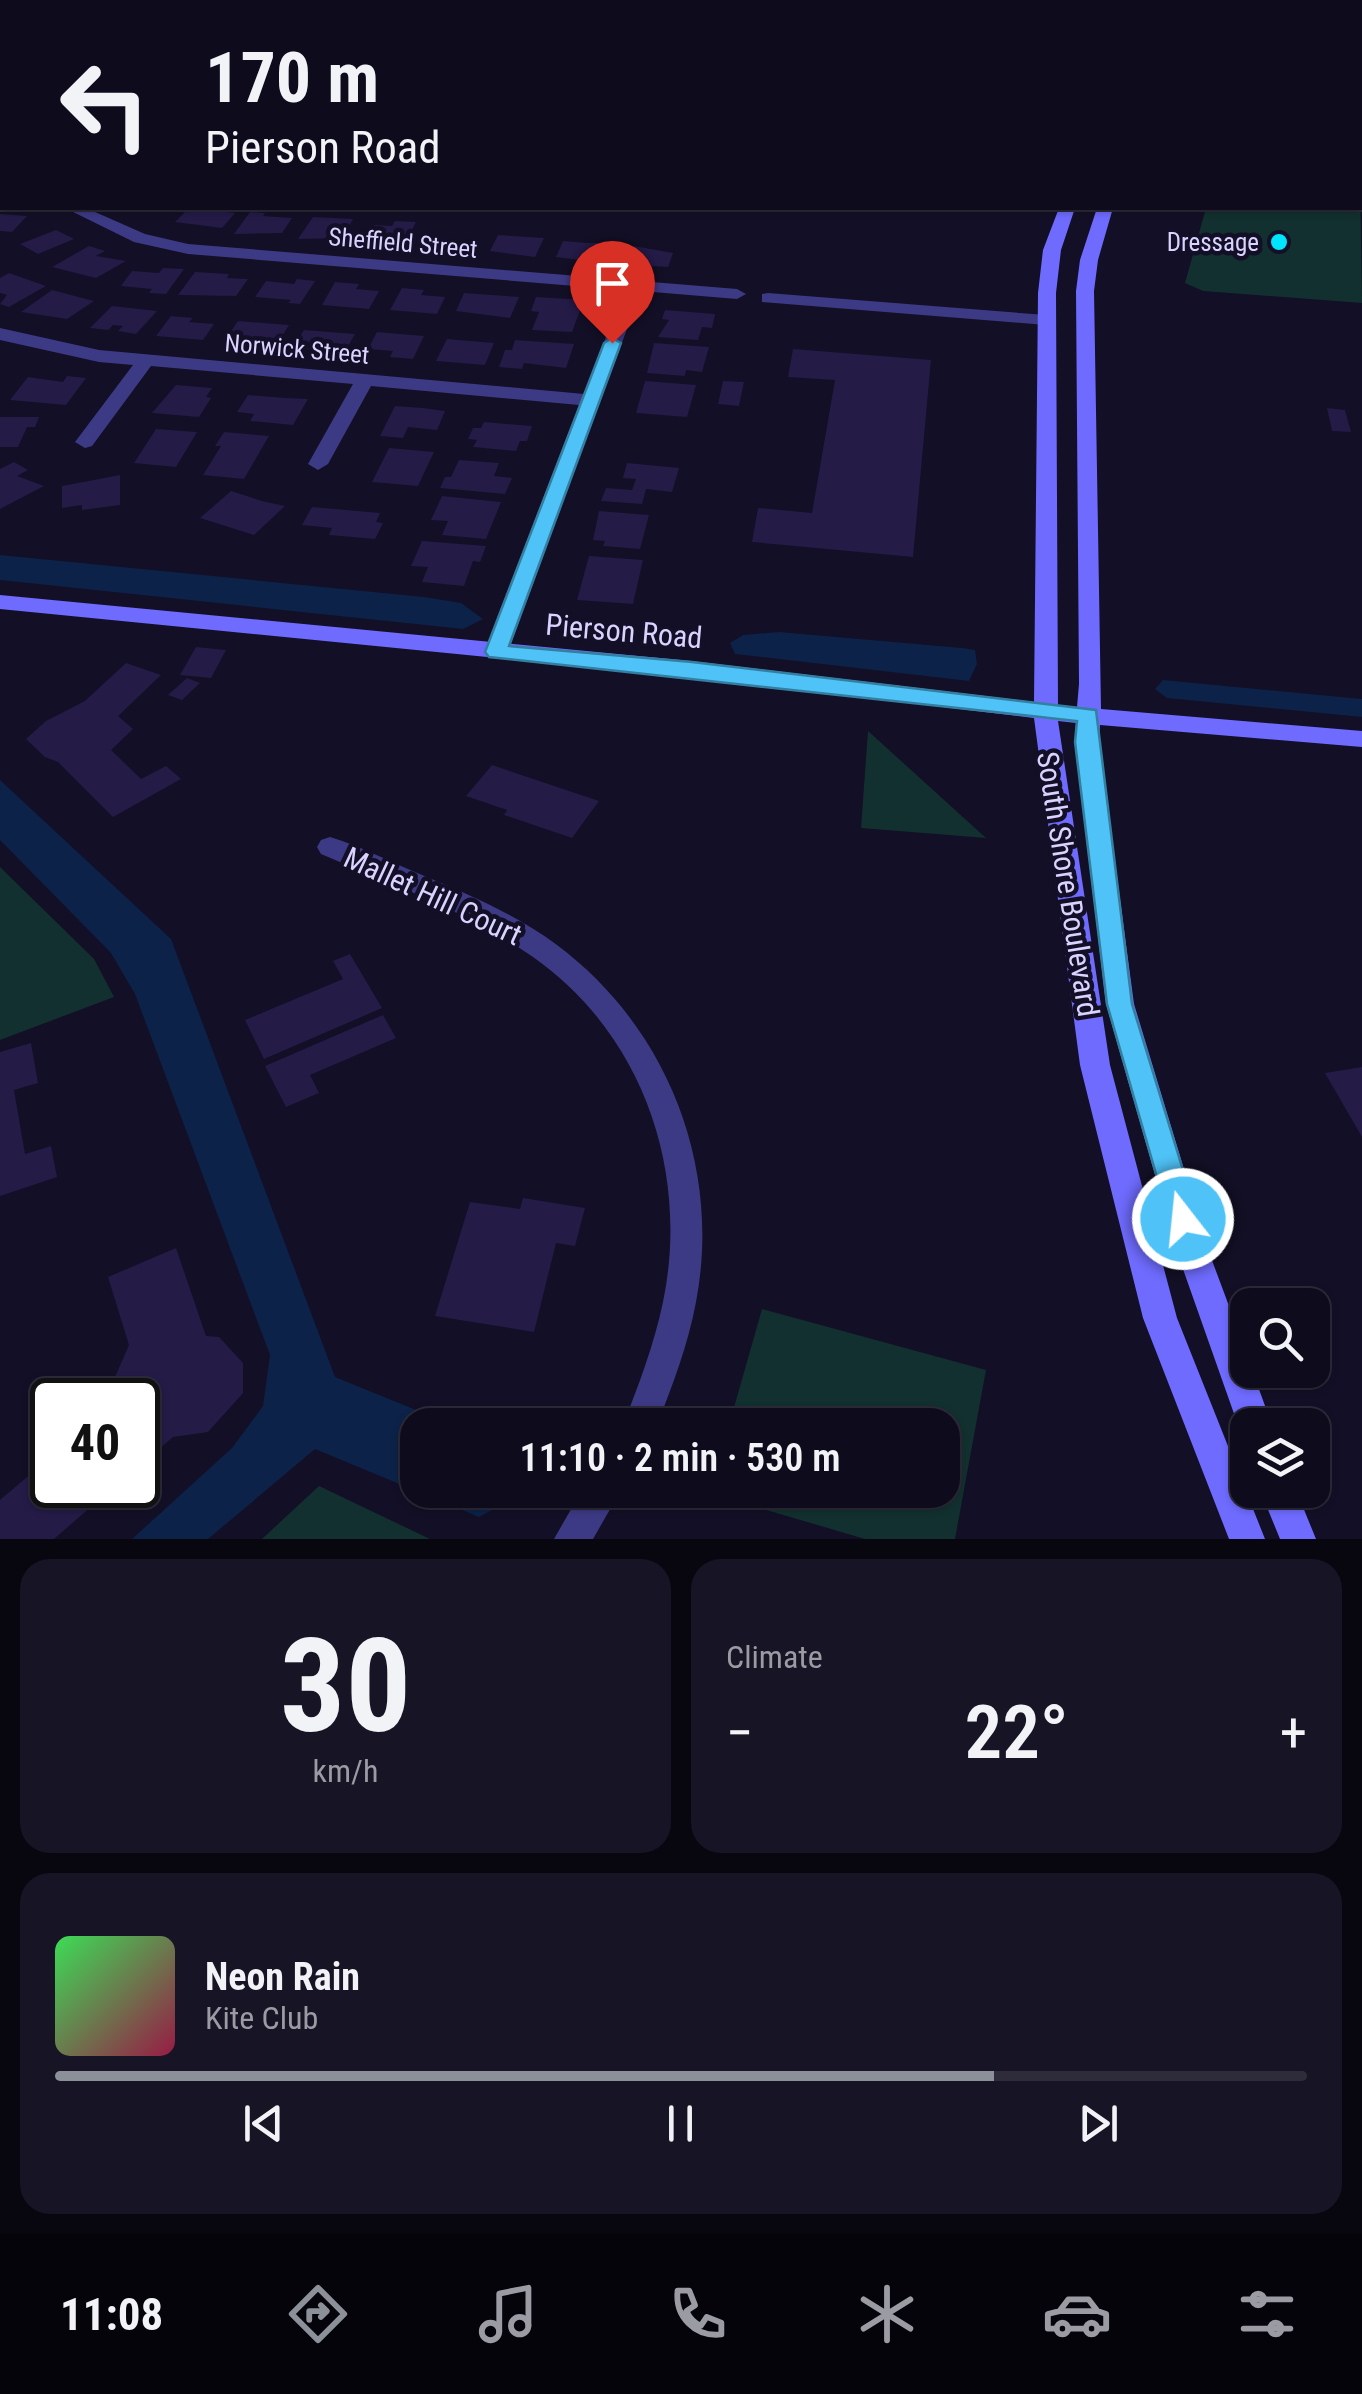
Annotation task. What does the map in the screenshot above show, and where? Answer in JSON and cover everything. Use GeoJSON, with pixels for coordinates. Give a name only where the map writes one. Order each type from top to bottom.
{"type":"FeatureCollection","features":[{"type":"Feature","properties":{"kind":"street","name":"Sheffield Street"},"geometry":{"type":"LineString","coordinates":[[77,210],[140,238],[188,250],[738,294]]}},
{"type":"Feature","properties":{"kind":"street","name":"South Shore Boulevard"},"geometry":{"type":"LineString","coordinates":[[1065,210],[1052,250],[1046,320],[1046,712],[1051,788],[1089,1025],[1124,1190],[1160,1318],[1248,1539]]}},
{"type":"Feature","properties":{"kind":"street","name":"South Shore Boulevard"},"geometry":{"type":"LineString","coordinates":[[1105,210],[1089,260],[1086,340],[1086,742],[1120,1004],[1194,1255],[1248,1408]]}},
{"type":"Feature","properties":{"kind":"street"},"geometry":{"type":"LineString","coordinates":[[496,652],[634,286]]}},
{"type":"Feature","properties":{"kind":"street"},"geometry":{"type":"LineString","coordinates":[[1047,294],[1086,340]]}},
{"type":"Feature","properties":{"kind":"street"},"geometry":{"type":"LineString","coordinates":[[768,298],[1046,320],[1086,340]]}},
{"type":"Feature","properties":{"kind":"street","name":"Norwick Street"},"geometry":{"type":"LineString","coordinates":[[0,334],[54,348],[145,361],[592,400]]}},
{"type":"Feature","properties":{"kind":"street"},"geometry":{"type":"LineString","coordinates":[[85,442],[145,361]]}},
{"type":"Feature","properties":{"kind":"street"},"geometry":{"type":"LineString","coordinates":[[318,464],[364,380]]}},
{"type":"Feature","properties":{"kind":"street","name":"Pierson Road"},"geometry":{"type":"LineString","coordinates":[[0,602],[692,669],[1046,712],[1362,739]]}},
{"type":"Feature","properties":{"kind":"street","name":"Mallet Hill Court"},"geometry":{"type":"LineString","coordinates":[[330,846],[507,927],[550,954],[588,986],[639,1051],[662,1097],[679,1148],[688,1241],[682,1301],[666,1364],[647,1408]]}},
{"type":"Feature","properties":{"kind":"street"},"geometry":{"type":"LineString","coordinates":[[572,1539],[591,1508]]}},
{"type":"Feature","properties":{"kind":"street"},"geometry":{"type":"LineString","coordinates":[[1285,1508],[1298,1539]]}},
{"type":"Feature","properties":{"kind":"green space","name":"Dressage"},"geometry":{"type":"Polygon","coordinates":[[[1205,210],[1361,210],[1362,303],[1203,291],[1185,283],[1205,210]]]}},
{"type":"Feature","properties":{"kind":"green space"},"geometry":{"type":"Polygon","coordinates":[[[868,731],[986,838],[861,828],[868,731]]]}},
{"type":"Feature","properties":{"kind":"green space"},"geometry":{"type":"Polygon","coordinates":[[[0,867],[94,959],[114,997],[0,1040],[0,867]]]}},
{"type":"Feature","properties":{"kind":"green space"},"geometry":{"type":"Polygon","coordinates":[[[762,1309],[986,1370],[955,1539],[865,1539],[760,1508],[960,1508],[960,1408],[734,1408],[762,1309]]]}},
{"type":"Feature","properties":{"kind":"green space"},"geometry":{"type":"Polygon","coordinates":[[[319,1486],[430,1539],[262,1539],[319,1486]]]}},
{"type":"Feature","properties":{"kind":"water"},"geometry":{"type":"Polygon","coordinates":[[[0,555],[424,597],[461,603],[483,619],[463,629],[0,580],[0,555]]]}},
{"type":"Feature","properties":{"kind":"water"},"geometry":{"type":"Polygon","coordinates":[[[779,632],[975,650],[977,664],[969,681],[735,654],[730,643],[743,635],[779,632]]]}},
{"type":"Feature","properties":{"kind":"water"},"geometry":{"type":"Polygon","coordinates":[[[1163,680],[1362,699],[1362,717],[1167,698],[1155,689],[1163,680]]]}},
{"type":"Feature","properties":{"kind":"water"},"geometry":{"type":"Polygon","coordinates":[[[0,780],[171,939],[335,1377],[411,1408],[400,1408],[400,1484],[315,1449],[208,1539],[132,1539],[232,1448],[263,1406],[270,1355],[135,994],[111,953],[0,840],[0,780]]]}},
{"type":"Feature","properties":{"kind":"water"},"geometry":{"type":"Polygon","coordinates":[[[457,1508],[496,1508],[479,1517],[457,1508]]]}},
{"type":"Feature","properties":{"kind":"building"},"geometry":{"type":"Polygon","coordinates":[[[187,210],[235,213],[222,228],[175,222],[187,210]]]}},
{"type":"Feature","properties":{"kind":"building"},"geometry":{"type":"Polygon","coordinates":[[[250,212],[292,218],[282,233],[234,234],[250,212]]]}},
{"type":"Feature","properties":{"kind":"building"},"geometry":{"type":"Polygon","coordinates":[[[0,214],[27,216],[12,232],[0,231],[0,214]]]}},
{"type":"Feature","properties":{"kind":"building"},"geometry":{"type":"Polygon","coordinates":[[[313,217],[353,219],[342,238],[298,239],[313,217]]]}},
{"type":"Feature","properties":{"kind":"building"},"geometry":{"type":"Polygon","coordinates":[[[395,221],[416,222],[403,247],[365,241],[374,225],[392,226],[395,221]]]}},
{"type":"Feature","properties":{"kind":"building"},"geometry":{"type":"Polygon","coordinates":[[[56,230],[74,239],[38,254],[20,244],[56,230]]]}},
{"type":"Feature","properties":{"kind":"building"},"geometry":{"type":"Polygon","coordinates":[[[498,235],[544,238],[535,257],[490,251],[498,235]]]}},
{"type":"Feature","properties":{"kind":"building"},"geometry":{"type":"Polygon","coordinates":[[[563,241],[612,243],[604,263],[556,257],[563,241]]]}},
{"type":"Feature","properties":{"kind":"building"},"geometry":{"type":"Polygon","coordinates":[[[89,246],[105,251],[96,256],[126,261],[96,278],[52,267],[89,246]]]}},
{"type":"Feature","properties":{"kind":"building"},"geometry":{"type":"Polygon","coordinates":[[[634,246],[673,253],[668,267],[619,264],[625,249],[633,250],[634,246]]]}},
{"type":"Feature","properties":{"kind":"building"},"geometry":{"type":"Polygon","coordinates":[[[163,268],[184,269],[166,294],[121,286],[132,271],[159,273],[163,268]]]}},
{"type":"Feature","properties":{"kind":"building"},"geometry":{"type":"Polygon","coordinates":[[[195,272],[248,279],[236,296],[178,295],[195,272]]]}},
{"type":"Feature","properties":{"kind":"building"},"geometry":{"type":"Polygon","coordinates":[[[9,273],[46,286],[9,307],[0,304],[7,295],[0,293],[0,278],[9,273]]]}},
{"type":"Feature","properties":{"kind":"building"},"geometry":{"type":"Polygon","coordinates":[[[297,279],[315,281],[300,304],[255,297],[266,281],[294,284],[297,279]]]}},
{"type":"Feature","properties":{"kind":"building"},"geometry":{"type":"Polygon","coordinates":[[[335,282],[379,291],[369,309],[322,305],[335,282]]]}},
{"type":"Feature","properties":{"kind":"building"},"geometry":{"type":"Polygon","coordinates":[[[402,288],[445,297],[437,314],[390,310],[402,288]]]}},
{"type":"Feature","properties":{"kind":"building"},"geometry":{"type":"Polygon","coordinates":[[[52,290],[94,301],[67,319],[21,312],[52,290]]]}},
{"type":"Feature","properties":{"kind":"building"},"geometry":{"type":"Polygon","coordinates":[[[464,293],[519,297],[510,318],[456,311],[464,293]]]}},
{"type":"Feature","properties":{"kind":"building"},"geometry":{"type":"Polygon","coordinates":[[[536,297],[584,300],[572,332],[532,330],[539,312],[531,311],[536,297]]]}},
{"type":"Feature","properties":{"kind":"building"},"geometry":{"type":"Polygon","coordinates":[[[112,306],[157,311],[136,334],[118,331],[123,326],[113,325],[108,330],[90,328],[112,306]]]}},
{"type":"Feature","properties":{"kind":"building"},"geometry":{"type":"Polygon","coordinates":[[[665,310],[715,314],[712,328],[702,327],[698,340],[658,337],[669,320],[662,319],[665,310]]]}},
{"type":"Feature","properties":{"kind":"building"},"geometry":{"type":"Polygon","coordinates":[[[171,316],[214,324],[203,340],[156,336],[171,316]]]}},
{"type":"Feature","properties":{"kind":"building"},"geometry":{"type":"Polygon","coordinates":[[[238,321],[289,325],[275,348],[260,346],[263,341],[251,340],[248,345],[223,343],[238,321]]]}},
{"type":"Feature","properties":{"kind":"building"},"geometry":{"type":"Polygon","coordinates":[[[304,330],[355,334],[346,350],[292,349],[304,330]]]}},
{"type":"Feature","properties":{"kind":"building"},"geometry":{"type":"Polygon","coordinates":[[[377,332],[424,336],[413,359],[390,357],[393,351],[368,349],[377,332]]]}},
{"type":"Feature","properties":{"kind":"building"},"geometry":{"type":"Polygon","coordinates":[[[447,339],[494,343],[485,365],[436,361],[447,339]]]}},
{"type":"Feature","properties":{"kind":"building"},"geometry":{"type":"Polygon","coordinates":[[[515,340],[574,344],[566,368],[524,363],[522,369],[499,367],[505,350],[512,350],[515,340]]]}},
{"type":"Feature","properties":{"kind":"building"},"geometry":{"type":"Polygon","coordinates":[[[654,343],[709,347],[702,372],[686,370],[685,376],[647,373],[654,343]]]}},
{"type":"Feature","properties":{"kind":"building"},"geometry":{"type":"Polygon","coordinates":[[[793,349],[931,360],[913,557],[752,542],[758,508],[812,513],[835,380],[788,377],[793,349]]]}},
{"type":"Feature","properties":{"kind":"building"},"geometry":{"type":"Polygon","coordinates":[[[67,376],[86,378],[66,405],[10,400],[28,377],[63,382],[67,376]]]}},
{"type":"Feature","properties":{"kind":"building"},"geometry":{"type":"Polygon","coordinates":[[[645,381],[696,385],[687,417],[636,413],[645,381]]]}},
{"type":"Feature","properties":{"kind":"building"},"geometry":{"type":"Polygon","coordinates":[[[723,381],[744,382],[739,406],[718,404],[723,381]]]}},
{"type":"Feature","properties":{"kind":"building"},"geometry":{"type":"Polygon","coordinates":[[[176,385],[212,388],[206,397],[211,398],[199,417],[152,413],[176,385]]]}},
{"type":"Feature","properties":{"kind":"building"},"geometry":{"type":"Polygon","coordinates":[[[248,395],[308,399],[293,425],[250,421],[254,414],[237,412],[248,395]]]}},
{"type":"Feature","properties":{"kind":"building"},"geometry":{"type":"Polygon","coordinates":[[[395,406],[445,411],[437,430],[408,427],[403,438],[380,436],[395,406]]]}},
{"type":"Feature","properties":{"kind":"building"},"geometry":{"type":"Polygon","coordinates":[[[1327,408],[1345,410],[1351,432],[1332,431],[1327,408]]]}},
{"type":"Feature","properties":{"kind":"building"},"geometry":{"type":"Polygon","coordinates":[[[0,417],[39,417],[35,427],[27,427],[18,447],[0,447],[0,417]]]}},
{"type":"Feature","properties":{"kind":"building"},"geometry":{"type":"Polygon","coordinates":[[[484,422],[532,426],[527,441],[520,441],[516,451],[473,447],[477,440],[468,439],[473,428],[481,428],[484,422]]]}},
{"type":"Feature","properties":{"kind":"building"},"geometry":{"type":"Polygon","coordinates":[[[156,429],[197,432],[176,467],[134,463],[156,429]]]}},
{"type":"Feature","properties":{"kind":"building"},"geometry":{"type":"Polygon","coordinates":[[[224,432],[269,436],[244,479],[203,475],[221,446],[215,446],[224,432]]]}},
{"type":"Feature","properties":{"kind":"building"},"geometry":{"type":"Polygon","coordinates":[[[389,448],[434,452],[418,486],[372,482],[389,448]]]}},
{"type":"Feature","properties":{"kind":"building"},"geometry":{"type":"Polygon","coordinates":[[[459,460],[499,463],[494,476],[512,478],[505,494],[440,488],[459,460]]]}},
{"type":"Feature","properties":{"kind":"building"},"geometry":{"type":"Polygon","coordinates":[[[14,462],[28,470],[17,476],[44,486],[0,509],[0,469],[14,462]]]}},
{"type":"Feature","properties":{"kind":"building"},"geometry":{"type":"Polygon","coordinates":[[[627,463],[679,468],[672,492],[646,489],[642,504],[601,501],[606,488],[632,490],[636,479],[623,478],[627,463]]]}},
{"type":"Feature","properties":{"kind":"building"},"geometry":{"type":"Polygon","coordinates":[[[120,475],[120,505],[82,510],[82,505],[62,508],[62,486],[120,475]]]}},
{"type":"Feature","properties":{"kind":"building"},"geometry":{"type":"Polygon","coordinates":[[[231,491],[285,506],[254,535],[200,518],[231,491]]]}},
{"type":"Feature","properties":{"kind":"building"},"geometry":{"type":"Polygon","coordinates":[[[442,496],[501,502],[486,539],[442,535],[448,521],[431,520],[442,496]]]}},
{"type":"Feature","properties":{"kind":"building"},"geometry":{"type":"Polygon","coordinates":[[[312,507],[380,513],[376,522],[383,523],[375,539],[329,535],[332,528],[302,525],[312,507]]]}},
{"type":"Feature","properties":{"kind":"building"},"geometry":{"type":"Polygon","coordinates":[[[599,511],[649,515],[640,549],[603,546],[605,541],[593,540],[599,511]]]}},
{"type":"Feature","properties":{"kind":"building"},"geometry":{"type":"Polygon","coordinates":[[[422,541],[486,546],[480,562],[473,561],[464,586],[422,582],[428,567],[411,566],[422,541]]]}},
{"type":"Feature","properties":{"kind":"building"},"geometry":{"type":"Polygon","coordinates":[[[589,556],[643,560],[633,604],[577,600],[589,556]]]}},
{"type":"Feature","properties":{"kind":"building"},"geometry":{"type":"Polygon","coordinates":[[[196,647],[226,650],[211,678],[180,675],[196,647]]]}},
{"type":"Feature","properties":{"kind":"building"},"geometry":{"type":"Polygon","coordinates":[[[126,663],[161,675],[118,716],[133,729],[111,750],[141,779],[166,766],[181,779],[113,817],[58,762],[45,757],[26,739],[46,721],[85,701],[126,663]]]}},
{"type":"Feature","properties":{"kind":"building"},"geometry":{"type":"Polygon","coordinates":[[[187,678],[200,683],[182,700],[168,695],[187,678]]]}},
{"type":"Feature","properties":{"kind":"building"},"geometry":{"type":"Polygon","coordinates":[[[492,765],[599,801],[572,838],[504,815],[507,810],[466,796],[492,765]]]}},
{"type":"Feature","properties":{"kind":"building"},"geometry":{"type":"Polygon","coordinates":[[[350,954],[382,1008],[264,1059],[245,1020],[343,979],[333,961],[350,954]]]}},
{"type":"Feature","properties":{"kind":"building"},"geometry":{"type":"Polygon","coordinates":[[[383,1015],[396,1038],[310,1075],[319,1093],[286,1107],[265,1066],[383,1015]]]}},
{"type":"Feature","properties":{"kind":"building"},"geometry":{"type":"Polygon","coordinates":[[[31,1043],[38,1083],[14,1090],[25,1154],[51,1146],[57,1177],[0,1196],[0,1052],[31,1043]]]}},
{"type":"Feature","properties":{"kind":"building"},"geometry":{"type":"Polygon","coordinates":[[[1362,1067],[1362,1137],[1325,1073],[1362,1067]]]}},
{"type":"Feature","properties":{"kind":"building"},"geometry":{"type":"Polygon","coordinates":[[[523,1198],[585,1208],[575,1246],[556,1243],[534,1332],[435,1316],[470,1202],[520,1209],[523,1198]]]}},
{"type":"Feature","properties":{"kind":"building"},"geometry":{"type":"Polygon","coordinates":[[[176,1248],[206,1336],[219,1337],[243,1363],[243,1393],[208,1432],[173,1437],[160,1448],[160,1378],[115,1378],[129,1345],[108,1277],[176,1248]]]}},
{"type":"Feature","properties":{"kind":"building"},"geometry":{"type":"Polygon","coordinates":[[[30,1475],[30,1508],[90,1508],[54,1539],[0,1539],[0,1500],[30,1475]]]}},
{"type":"Feature","properties":{"kind":"place","name":"Dressage"},"geometry":{"type":"Point","coordinates":[1279,242]}},
{"type":"Feature","properties":{"kind":"route"},"geometry":{"type":"LineString","coordinates":[[612,343],[496,652],[692,669],[1088,715],[1086,742],[1120,1004],[1183,1219]]}}]}
